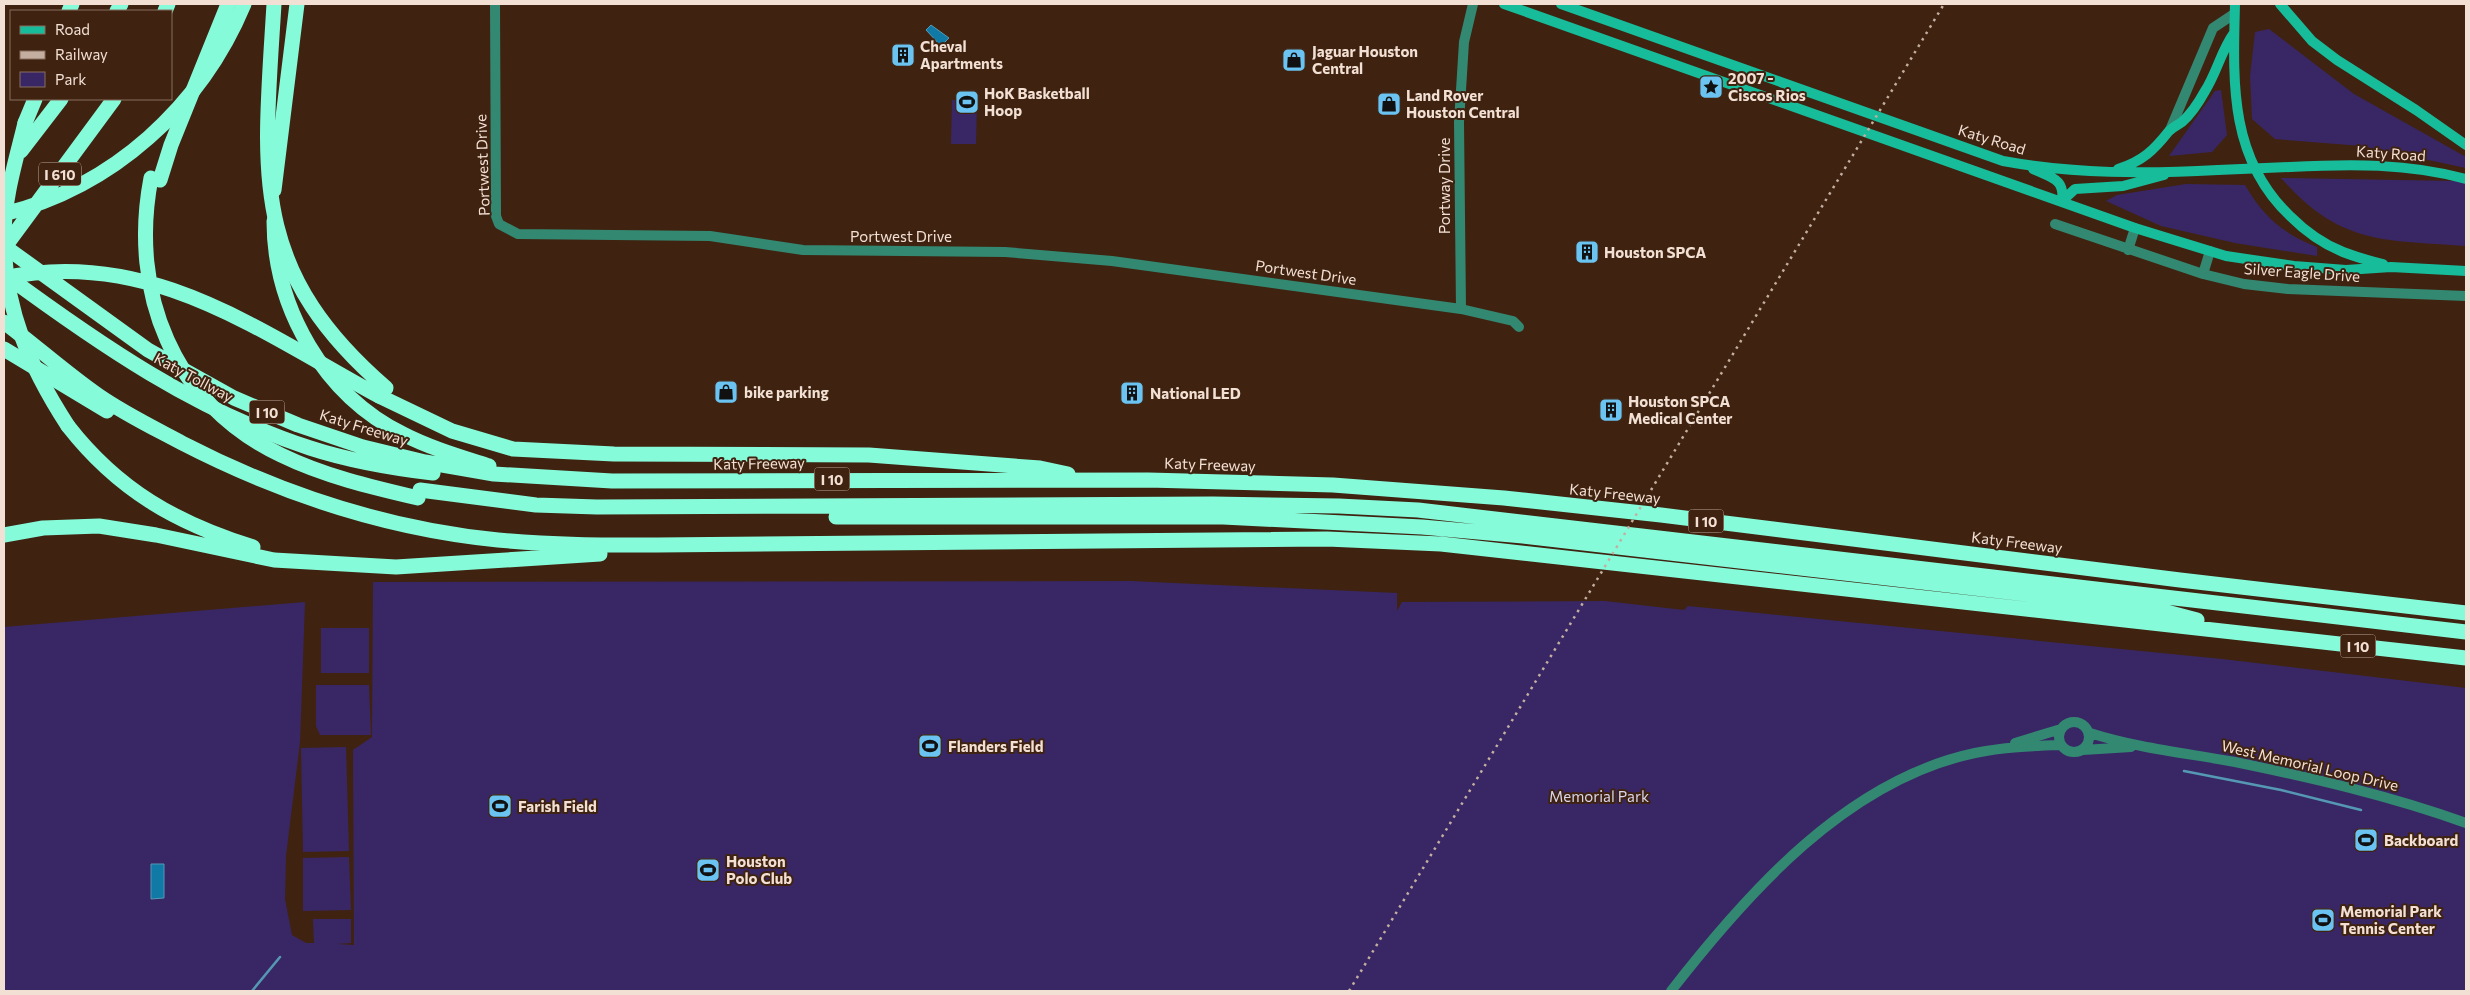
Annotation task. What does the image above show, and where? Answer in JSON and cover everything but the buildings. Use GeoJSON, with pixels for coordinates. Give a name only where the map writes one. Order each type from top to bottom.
{"type":"FeatureCollection","features":[{"type":"Feature","properties":{"kind":"highway"},"geometry":{"type":"LineString","coordinates":[[219,4],[162,142],[155,179],[145,214],[147,276],[160,325],[188,377],[206,400],[241,432],[280,455],[357,484],[525,513],[595,517],[1146,516],[1272,519],[1422,527],[1523,536],[2159,610],[2249,634]]}},
{"type":"Feature","properties":{"kind":"highway"},"geometry":{"type":"LineString","coordinates":[[155,179],[171,145],[228,4]]}},
{"type":"Feature","properties":{"kind":"highway"},"geometry":{"type":"LineString","coordinates":[[4,214],[42,202],[86,182],[126,156],[146,140],[183,104],[199,84],[226,41],[244,4]]}},
{"type":"Feature","properties":{"kind":"highway"},"geometry":{"type":"LineString","coordinates":[[274,4],[266,153],[270,200],[284,253],[308,301],[334,338],[361,366],[411,410]]}},
{"type":"Feature","properties":{"kind":"highway"},"geometry":{"type":"LineString","coordinates":[[297,4],[275,183],[274,230],[276,258],[284,292],[300,332],[340,386],[369,412],[402,434],[498,468],[569,480]]}},
{"type":"Feature","properties":{"kind":"highway"},"geometry":{"type":"LineString","coordinates":[[34,100],[25,123],[7,206],[4,235],[9,290],[24,347],[49,396],[68,426],[94,457],[127,487],[173,516],[226,538],[314,562]]}},
{"type":"Feature","properties":{"kind":"highway","name":"I 610"},"geometry":{"type":"LineString","coordinates":[[4,174],[60,100]]}},
{"type":"Feature","properties":{"kind":"highway","name":"I 610"},"geometry":{"type":"LineString","coordinates":[[4,247],[113,100]]}},
{"type":"Feature","properties":{"kind":"highway","name":"Katy Freeway"},"geometry":{"type":"LineString","coordinates":[[4,247],[89,310],[148,350],[234,398],[274,415],[363,447],[425,462],[494,474],[569,480],[1094,481],[1333,485],[1504,498],[2466,613]]}},
{"type":"Feature","properties":{"kind":"highway"},"geometry":{"type":"LineString","coordinates":[[4,276],[40,272],[91,272],[124,276],[172,288],[217,308],[379,396],[452,431],[513,449],[614,454],[869,455],[1040,468],[1094,481]]}},
{"type":"Feature","properties":{"kind":"highway","name":"Katy Tollway"},"geometry":{"type":"LineString","coordinates":[[4,276],[78,329],[141,369],[202,403],[273,435],[350,459],[406,470],[465,476],[569,480]]}},
{"type":"Feature","properties":{"kind":"highway","name":"I 10"},"geometry":{"type":"LineString","coordinates":[[4,322],[87,387],[147,425],[247,474],[294,493],[377,519],[441,532],[549,544],[776,545],[1018,540],[1309,539],[1442,544],[2466,658]]}},
{"type":"Feature","properties":{"kind":"highway"},"geometry":{"type":"LineString","coordinates":[[4,349],[101,409],[147,425]]}},
{"type":"Feature","properties":{"kind":"highway"},"geometry":{"type":"LineString","coordinates":[[419,494],[536,505],[597,507],[1213,504],[1339,506],[1418,510],[2466,632]]}},
{"type":"Feature","properties":{"kind":"highway"},"geometry":{"type":"LineString","coordinates":[[4,535],[43,528],[99,526],[156,535],[274,560],[396,567],[654,550],[776,545]]}},
{"type":"Feature","properties":{"kind":"main road","name":"Katy Road"},"geometry":{"type":"LineString","coordinates":[[1561,4],[2003,161],[2068,171],[2108,173],[2374,165],[2418,168],[2466,179]]}},
{"type":"Feature","properties":{"kind":"main road"},"geometry":{"type":"LineString","coordinates":[[1510,5],[2135,228],[2226,256],[2346,270],[2391,267],[2466,272]]}},
{"type":"Feature","properties":{"kind":"main road"},"geometry":{"type":"LineString","coordinates":[[2281,5],[2312,41],[2337,60],[2416,110],[2466,145]]}},
{"type":"Feature","properties":{"kind":"main road"},"geometry":{"type":"LineString","coordinates":[[2234,9],[2236,107],[2252,166],[2263,185],[2301,227],[2319,240],[2341,252],[2391,267]]}},
{"type":"Feature","properties":{"kind":"main road"},"geometry":{"type":"LineString","coordinates":[[2108,173],[2131,165],[2150,152],[2164,140],[2170,130],[2188,117],[2214,75],[2225,46],[2234,33]]}},
{"type":"Feature","properties":{"kind":"main road"},"geometry":{"type":"LineString","coordinates":[[1645,54],[1648,35]]}},
{"type":"Feature","properties":{"kind":"main road"},"geometry":{"type":"LineString","coordinates":[[2026,165],[2061,184],[2063,189],[2062,201]]}},
{"type":"Feature","properties":{"kind":"main road"},"geometry":{"type":"LineString","coordinates":[[2062,201],[2075,189],[2140,183],[2175,172]]}},
{"type":"Feature","properties":{"kind":"street","name":"Portwest Drive"},"geometry":{"type":"LineString","coordinates":[[495,4],[496,216],[499,224],[518,234],[710,236],[803,250],[1005,252],[1112,261],[1461,310],[1513,321],[1519,327]]}},
{"type":"Feature","properties":{"kind":"street","name":"Portway Drive"},"geometry":{"type":"LineString","coordinates":[[1461,310],[1459,122],[1464,42],[1473,4]]}},
{"type":"Feature","properties":{"kind":"street"},"geometry":{"type":"LineString","coordinates":[[2170,130],[2213,28],[2234,9]]}},
{"type":"Feature","properties":{"kind":"street","name":"Silver Eagle Drive"},"geometry":{"type":"LineString","coordinates":[[2055,224],[2203,274],[2244,284],[2288,289],[2466,296]]}},
{"type":"Feature","properties":{"kind":"street"},"geometry":{"type":"LineString","coordinates":[[2128,250],[2135,228]]}},
{"type":"Feature","properties":{"kind":"street"},"geometry":{"type":"LineString","coordinates":[[2203,274],[2210,251]]}},
{"type":"Feature","properties":{"kind":"street"},"geometry":{"type":"LineString","coordinates":[[1671,991],[1748,900],[1806,842],[1836,818],[1874,793],[1915,774],[1957,758],[1995,750],[2061,729],[2069,722],[2084,724],[2090,733],[2088,744],[2083,750],[2070,752],[2061,745],[2059,739],[2061,729]]}},
{"type":"Feature","properties":{"kind":"street","name":"West Memorial Loop Drive"},"geometry":{"type":"LineString","coordinates":[[2090,733],[2144,747],[2271,770],[2343,786],[2421,807],[2466,823]]}},
{"type":"Feature","properties":{"kind":"street"},"geometry":{"type":"LineString","coordinates":[[1995,750],[2061,745]]}},
{"type":"Feature","properties":{"kind":"street","name":"West Memorial Loop Drive"},"geometry":{"type":"LineString","coordinates":[[2083,750],[2144,747]]}},
{"type":"Feature","properties":{"kind":"green space"},"geometry":{"type":"Polygon","coordinates":[[[2269,29],[2354,94],[2466,157],[2466,168],[2362,146],[2275,139],[2252,119],[2250,76],[2255,32],[2269,29]]]}},
{"type":"Feature","properties":{"kind":"green space"},"geometry":{"type":"Polygon","coordinates":[[[2221,90],[2227,135],[2212,152],[2169,156],[2215,91],[2221,90]]]}},
{"type":"Feature","properties":{"kind":"green space"},"geometry":{"type":"Polygon","coordinates":[[[952,100],[977,100],[976,144],[951,144],[952,100]]]}},
{"type":"Feature","properties":{"kind":"green space"},"geometry":{"type":"Polygon","coordinates":[[[2281,178],[2456,181],[2466,184],[2466,246],[2387,240],[2364,235],[2323,216],[2302,200],[2281,178]]]}},
{"type":"Feature","properties":{"kind":"green space"},"geometry":{"type":"Polygon","coordinates":[[[2186,184],[2245,185],[2259,206],[2275,223],[2294,236],[2317,247],[2317,256],[2235,243],[2161,226],[2106,201],[2117,195],[2186,184]]]}},
{"type":"Feature","properties":{"kind":"green space","name":"Memorial Park"},"geometry":{"type":"Polygon","coordinates":[[[1130,581],[1397,593],[1397,611],[1402,602],[1605,601],[1684,610],[1688,606],[2222,659],[2466,688],[2466,991],[4,991],[4,627],[305,602],[300,742],[286,856],[285,899],[292,935],[306,943],[314,943],[313,919],[351,919],[351,943],[337,944],[354,945],[353,750],[372,737],[373,582],[1130,581]]]}},
{"type":"Feature","properties":{"kind":"green space"},"geometry":{"type":"Polygon","coordinates":[[[321,628],[369,628],[369,673],[321,673],[321,628]]]}},
{"type":"Feature","properties":{"kind":"green space"},"geometry":{"type":"Polygon","coordinates":[[[316,685],[369,685],[371,735],[320,735],[316,726],[316,685]]]}},
{"type":"Feature","properties":{"kind":"green space"},"geometry":{"type":"Polygon","coordinates":[[[346,747],[349,851],[303,852],[301,748],[346,747]]]}},
{"type":"Feature","properties":{"kind":"green space"},"geometry":{"type":"Polygon","coordinates":[[[349,857],[351,910],[303,911],[303,858],[349,857]]]}},
{"type":"Feature","properties":{"kind":"water"},"geometry":{"type":"Polygon","coordinates":[[[931,25],[949,38],[941,46],[926,30],[931,25]]]}},
{"type":"Feature","properties":{"kind":"water"},"geometry":{"type":"Polygon","coordinates":[[[151,864],[164,864],[164,898],[151,899],[151,864]]]}},
{"type":"Feature","properties":{"kind":"waterway"},"geometry":{"type":"LineString","coordinates":[[2184,771],[2281,790],[2361,810]]}},
{"type":"Feature","properties":{"kind":"waterway"},"geometry":{"type":"LineString","coordinates":[[252,991],[280,957]]}},
{"type":"Feature","properties":{"kind":"railway"},"geometry":{"type":"LineString","coordinates":[[1349,991],[1944,4]]}},
{"type":"Feature","properties":{"kind":"place","name":"Cheval Apartments"},"geometry":{"type":"Point","coordinates":[903,55]}},
{"type":"Feature","properties":{"kind":"place","name":"Jaguar Houston Central"},"geometry":{"type":"Point","coordinates":[1294,60]}},
{"type":"Feature","properties":{"kind":"place","name":"2007 - Ciscos Rios"},"geometry":{"type":"Point","coordinates":[1711,87]}},
{"type":"Feature","properties":{"kind":"place","name":"HoK Basketball Hoop"},"geometry":{"type":"Point","coordinates":[967,102]}},
{"type":"Feature","properties":{"kind":"place","name":"Land Rover Houston Central"},"geometry":{"type":"Point","coordinates":[1389,104]}},
{"type":"Feature","properties":{"kind":"place","name":"Houston SPCA"},"geometry":{"type":"Point","coordinates":[1587,252]}},
{"type":"Feature","properties":{"kind":"place","name":"bike parking"},"geometry":{"type":"Point","coordinates":[726,392]}},
{"type":"Feature","properties":{"kind":"place","name":"National LED"},"geometry":{"type":"Point","coordinates":[1132,393]}},
{"type":"Feature","properties":{"kind":"place","name":"Houston SPCA Medical Center"},"geometry":{"type":"Point","coordinates":[1611,410]}},
{"type":"Feature","properties":{"kind":"place","name":"Flanders Field"},"geometry":{"type":"Point","coordinates":[930,746]}},
{"type":"Feature","properties":{"kind":"place","name":"Farish Field"},"geometry":{"type":"Point","coordinates":[500,806]}},
{"type":"Feature","properties":{"kind":"place","name":"Backboard"},"geometry":{"type":"Point","coordinates":[2366,840]}},
{"type":"Feature","properties":{"kind":"place","name":"Houston Polo Club"},"geometry":{"type":"Point","coordinates":[708,870]}},
{"type":"Feature","properties":{"kind":"place","name":"Memorial Park Tennis Center"},"geometry":{"type":"Point","coordinates":[2323,920]}}]}
